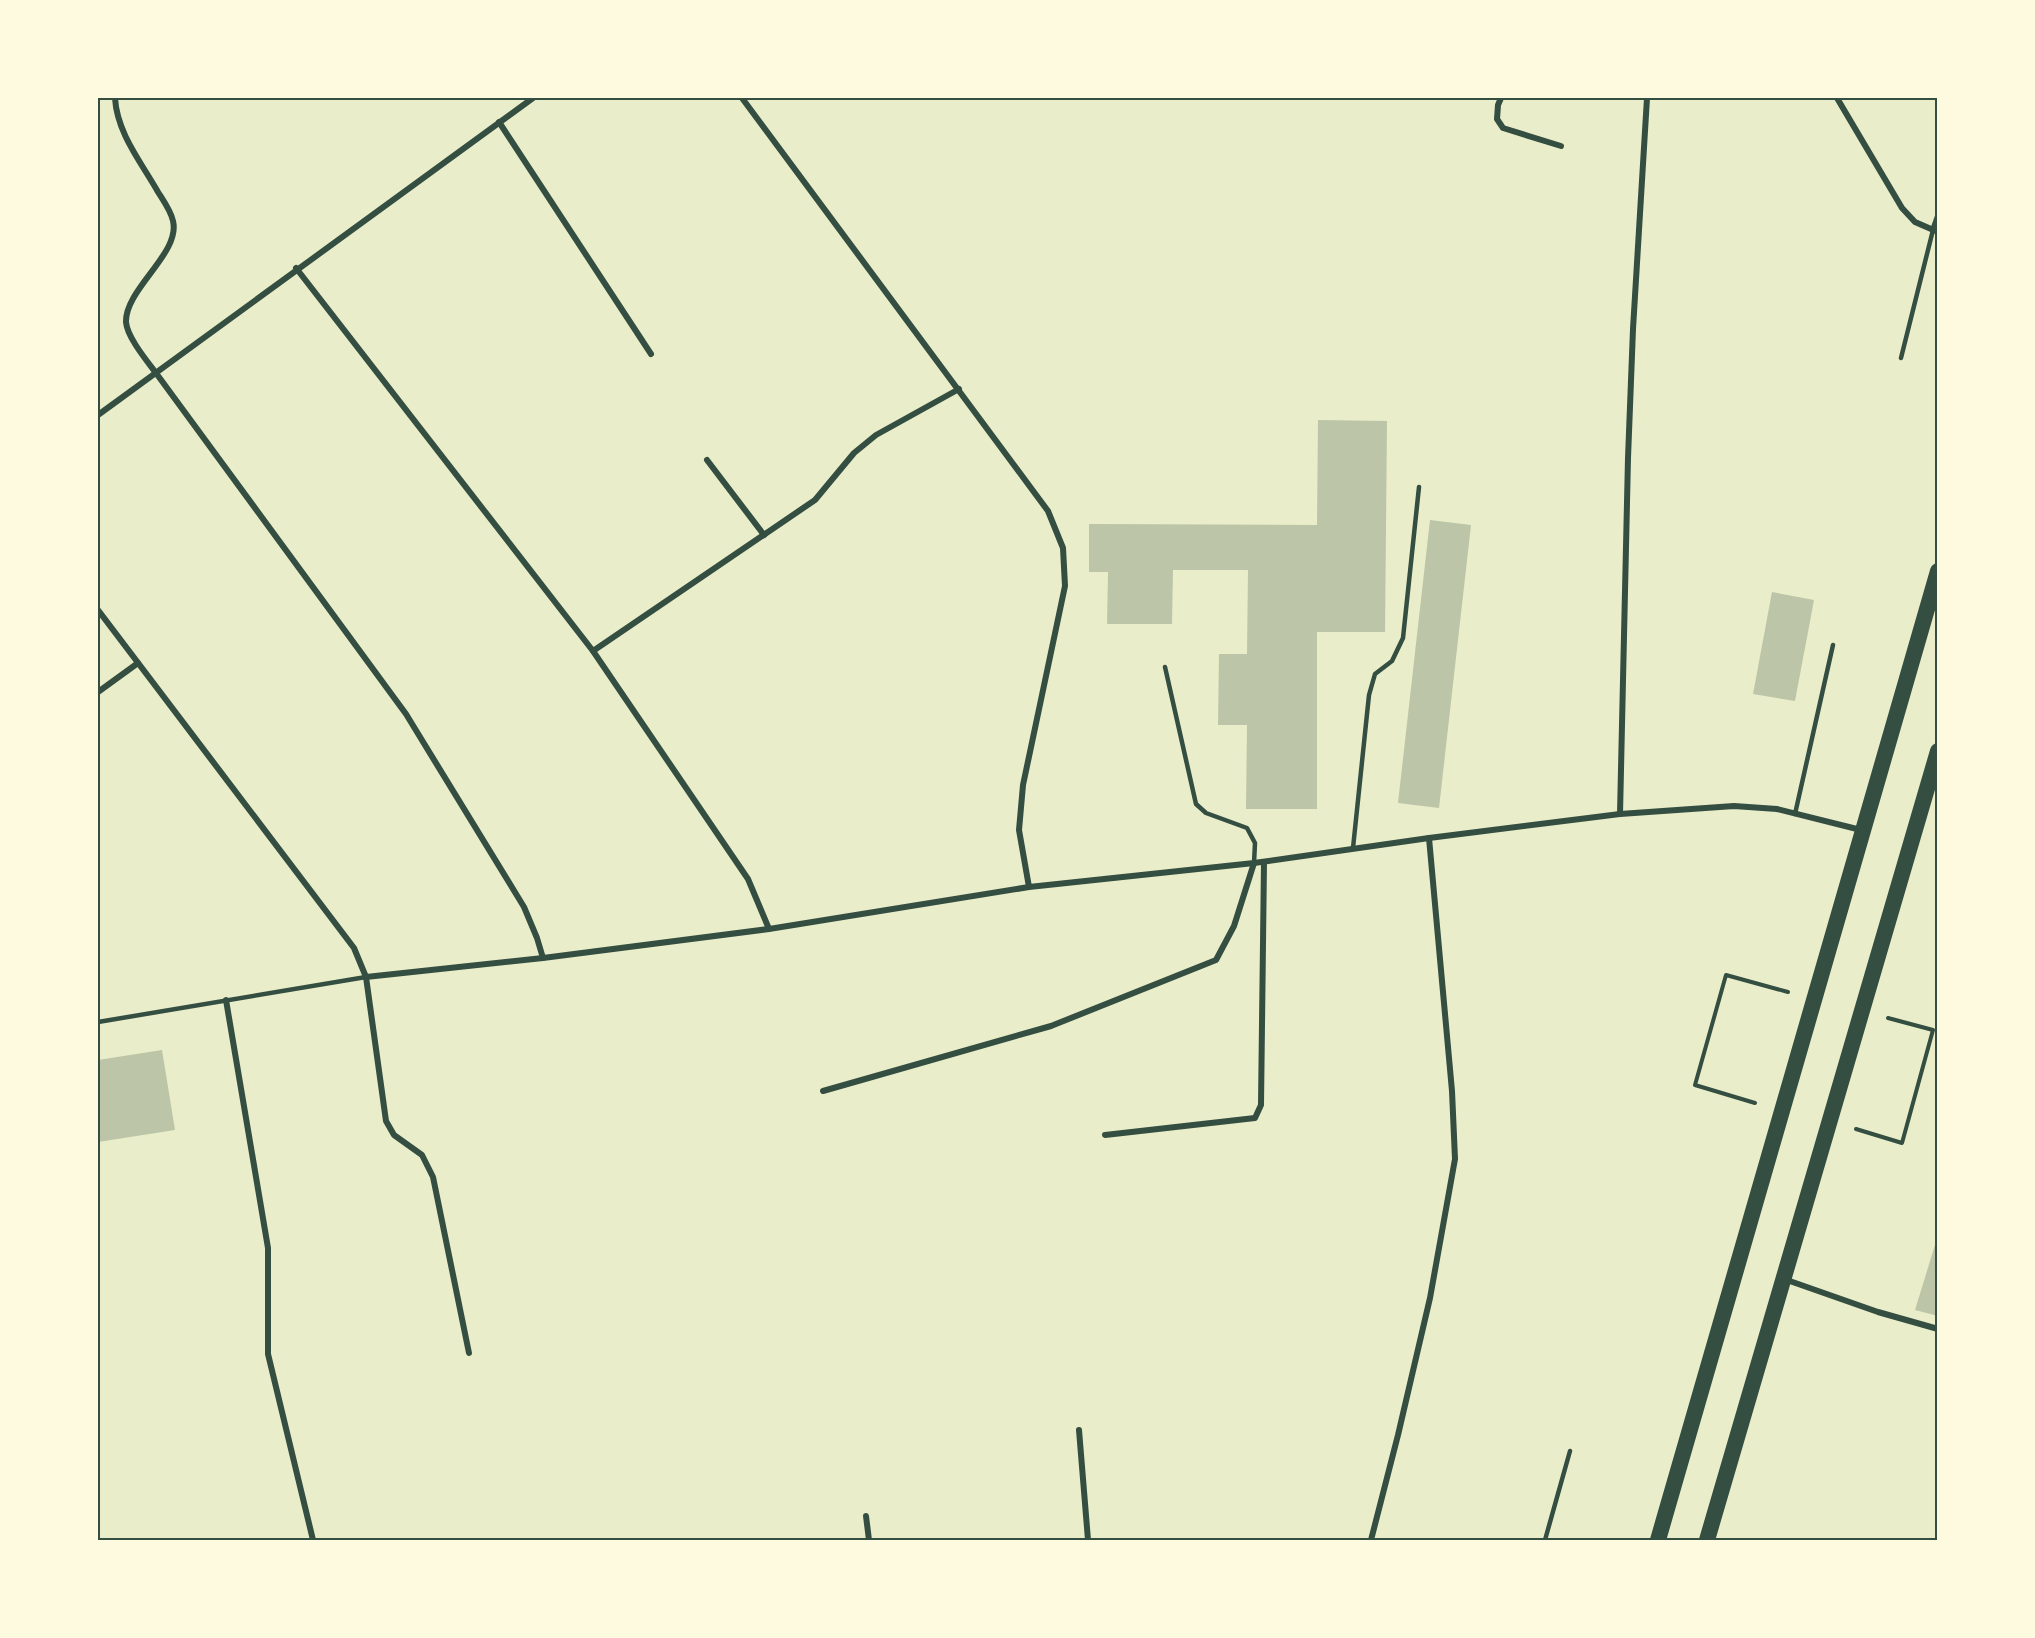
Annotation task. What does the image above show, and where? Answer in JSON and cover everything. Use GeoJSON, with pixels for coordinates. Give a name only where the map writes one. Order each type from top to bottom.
{"type":"FeatureCollection","features":[{"type":"Feature","properties":{"kind":"highway"},"geometry":{"type":"LineString","coordinates":[[1658,1540],[1938,571]]}},
{"type":"Feature","properties":{"kind":"highway"},"geometry":{"type":"LineString","coordinates":[[1707,1540],[1938,751]]}},
{"type":"Feature","properties":{"kind":"street"},"geometry":{"type":"LineString","coordinates":[[115,98],[121,128],[173,221],[173,238],[129,306],[126,323],[131,336],[406,714],[524,907],[543,958]]}},
{"type":"Feature","properties":{"kind":"street"},"geometry":{"type":"LineString","coordinates":[[98,415],[296,268],[533,98]]}},
{"type":"Feature","properties":{"kind":"street"},"geometry":{"type":"LineString","coordinates":[[742,98],[1048,511],[1063,548],[1065,586],[1023,785],[1019,830],[1029,887]]}},
{"type":"Feature","properties":{"kind":"street"},"geometry":{"type":"LineString","coordinates":[[1501,98],[1497,120],[1503,128],[1561,146]]}},
{"type":"Feature","properties":{"kind":"street"},"geometry":{"type":"LineString","coordinates":[[1620,814],[1628,459],[1633,329],[1647,98]]}},
{"type":"Feature","properties":{"kind":"street"},"geometry":{"type":"LineString","coordinates":[[1837,98],[1902,208],[1915,222],[1935,231],[1938,216]]}},
{"type":"Feature","properties":{"kind":"street"},"geometry":{"type":"LineString","coordinates":[[499,122],[651,354]]}},
{"type":"Feature","properties":{"kind":"street"},"geometry":{"type":"LineString","coordinates":[[296,268],[593,651],[748,879],[769,929]]}},
{"type":"Feature","properties":{"kind":"street"},"geometry":{"type":"LineString","coordinates":[[593,651],[814,500],[854,453],[876,435],[959,389]]}},
{"type":"Feature","properties":{"kind":"street"},"geometry":{"type":"LineString","coordinates":[[707,460],[764,535]]}},
{"type":"Feature","properties":{"kind":"street"},"geometry":{"type":"LineString","coordinates":[[98,610],[354,948],[366,977],[386,1121],[394,1135],[422,1155],[433,1177],[469,1353]]}},
{"type":"Feature","properties":{"kind":"street"},"geometry":{"type":"LineString","coordinates":[[98,692],[138,663]]}},
{"type":"Feature","properties":{"kind":"street"},"geometry":{"type":"LineString","coordinates":[[366,977],[543,958],[769,929],[1029,887],[1254,863],[1620,814],[1734,806],[1777,809],[1862,830]]}},
{"type":"Feature","properties":{"kind":"street"},"geometry":{"type":"LineString","coordinates":[[1371,1540],[1430,1298],[1455,1159],[1452,1091],[1429,838]]}},
{"type":"Feature","properties":{"kind":"street"},"geometry":{"type":"LineString","coordinates":[[1105,1135],[1255,1118],[1261,1106],[1264,861]]}},
{"type":"Feature","properties":{"kind":"street"},"geometry":{"type":"LineString","coordinates":[[823,1091],[1052,1026],[1216,960],[1234,926],[1254,863]]}},
{"type":"Feature","properties":{"kind":"street"},"geometry":{"type":"LineString","coordinates":[[226,1000],[268,1248],[268,1354],[313,1540]]}},
{"type":"Feature","properties":{"kind":"street"},"geometry":{"type":"LineString","coordinates":[[1783,1279],[1878,1312],[1938,1329]]}},
{"type":"Feature","properties":{"kind":"street"},"geometry":{"type":"LineString","coordinates":[[1079,1431],[1088,1540]]}},
{"type":"Feature","properties":{"kind":"street"},"geometry":{"type":"LineString","coordinates":[[866,1516],[869,1540]]}},
{"type":"Feature","properties":{"kind":"lane"},"geometry":{"type":"LineString","coordinates":[[1901,358],[1935,231]]}},
{"type":"Feature","properties":{"kind":"lane"},"geometry":{"type":"LineString","coordinates":[[1353,848],[1369,695],[1375,674],[1392,661],[1402,638],[1419,487]]}},
{"type":"Feature","properties":{"kind":"lane"},"geometry":{"type":"LineString","coordinates":[[1795,814],[1833,645]]}},
{"type":"Feature","properties":{"kind":"lane"},"geometry":{"type":"LineString","coordinates":[[1165,667],[1196,804],[1206,813],[1248,828],[1255,843],[1254,863]]}},
{"type":"Feature","properties":{"kind":"lane"},"geometry":{"type":"LineString","coordinates":[[98,1022],[366,977]]}},
{"type":"Feature","properties":{"kind":"lane"},"geometry":{"type":"LineString","coordinates":[[1545,1540],[1570,1451]]}},
{"type":"Feature","properties":{"kind":"path"},"geometry":{"type":"LineString","coordinates":[[1726,975],[1695,1085],[1782,1110]]}},
{"type":"Feature","properties":{"kind":"path"},"geometry":{"type":"LineString","coordinates":[[1828,1121],[1902,1143],[1933,1030]]}},
{"type":"Feature","properties":{"kind":"building"},"geometry":{"type":"Polygon","coordinates":[[[1318,420],[1387,421],[1385,632],[1317,632],[1317,809],[1246,809],[1247,725],[1218,725],[1219,654],[1247,654],[1248,570],[1173,570],[1172,624],[1107,624],[1108,572],[1089,572],[1089,524],[1317,525],[1318,420]]]}},
{"type":"Feature","properties":{"kind":"building"},"geometry":{"type":"Polygon","coordinates":[[[1430,520],[1471,525],[1439,808],[1398,803],[1430,520]]]}},
{"type":"Feature","properties":{"kind":"building"},"geometry":{"type":"Polygon","coordinates":[[[1772,592],[1814,600],[1795,701],[1753,694],[1772,592]]]}},
{"type":"Feature","properties":{"kind":"building"},"geometry":{"type":"Polygon","coordinates":[[[162,1050],[175,1130],[98,1142],[98,1060],[162,1050]]]}},
{"type":"Feature","properties":{"kind":"building"},"geometry":{"type":"Polygon","coordinates":[[[1938,1235],[1938,1316],[1915,1310],[1938,1235]]]}}]}
